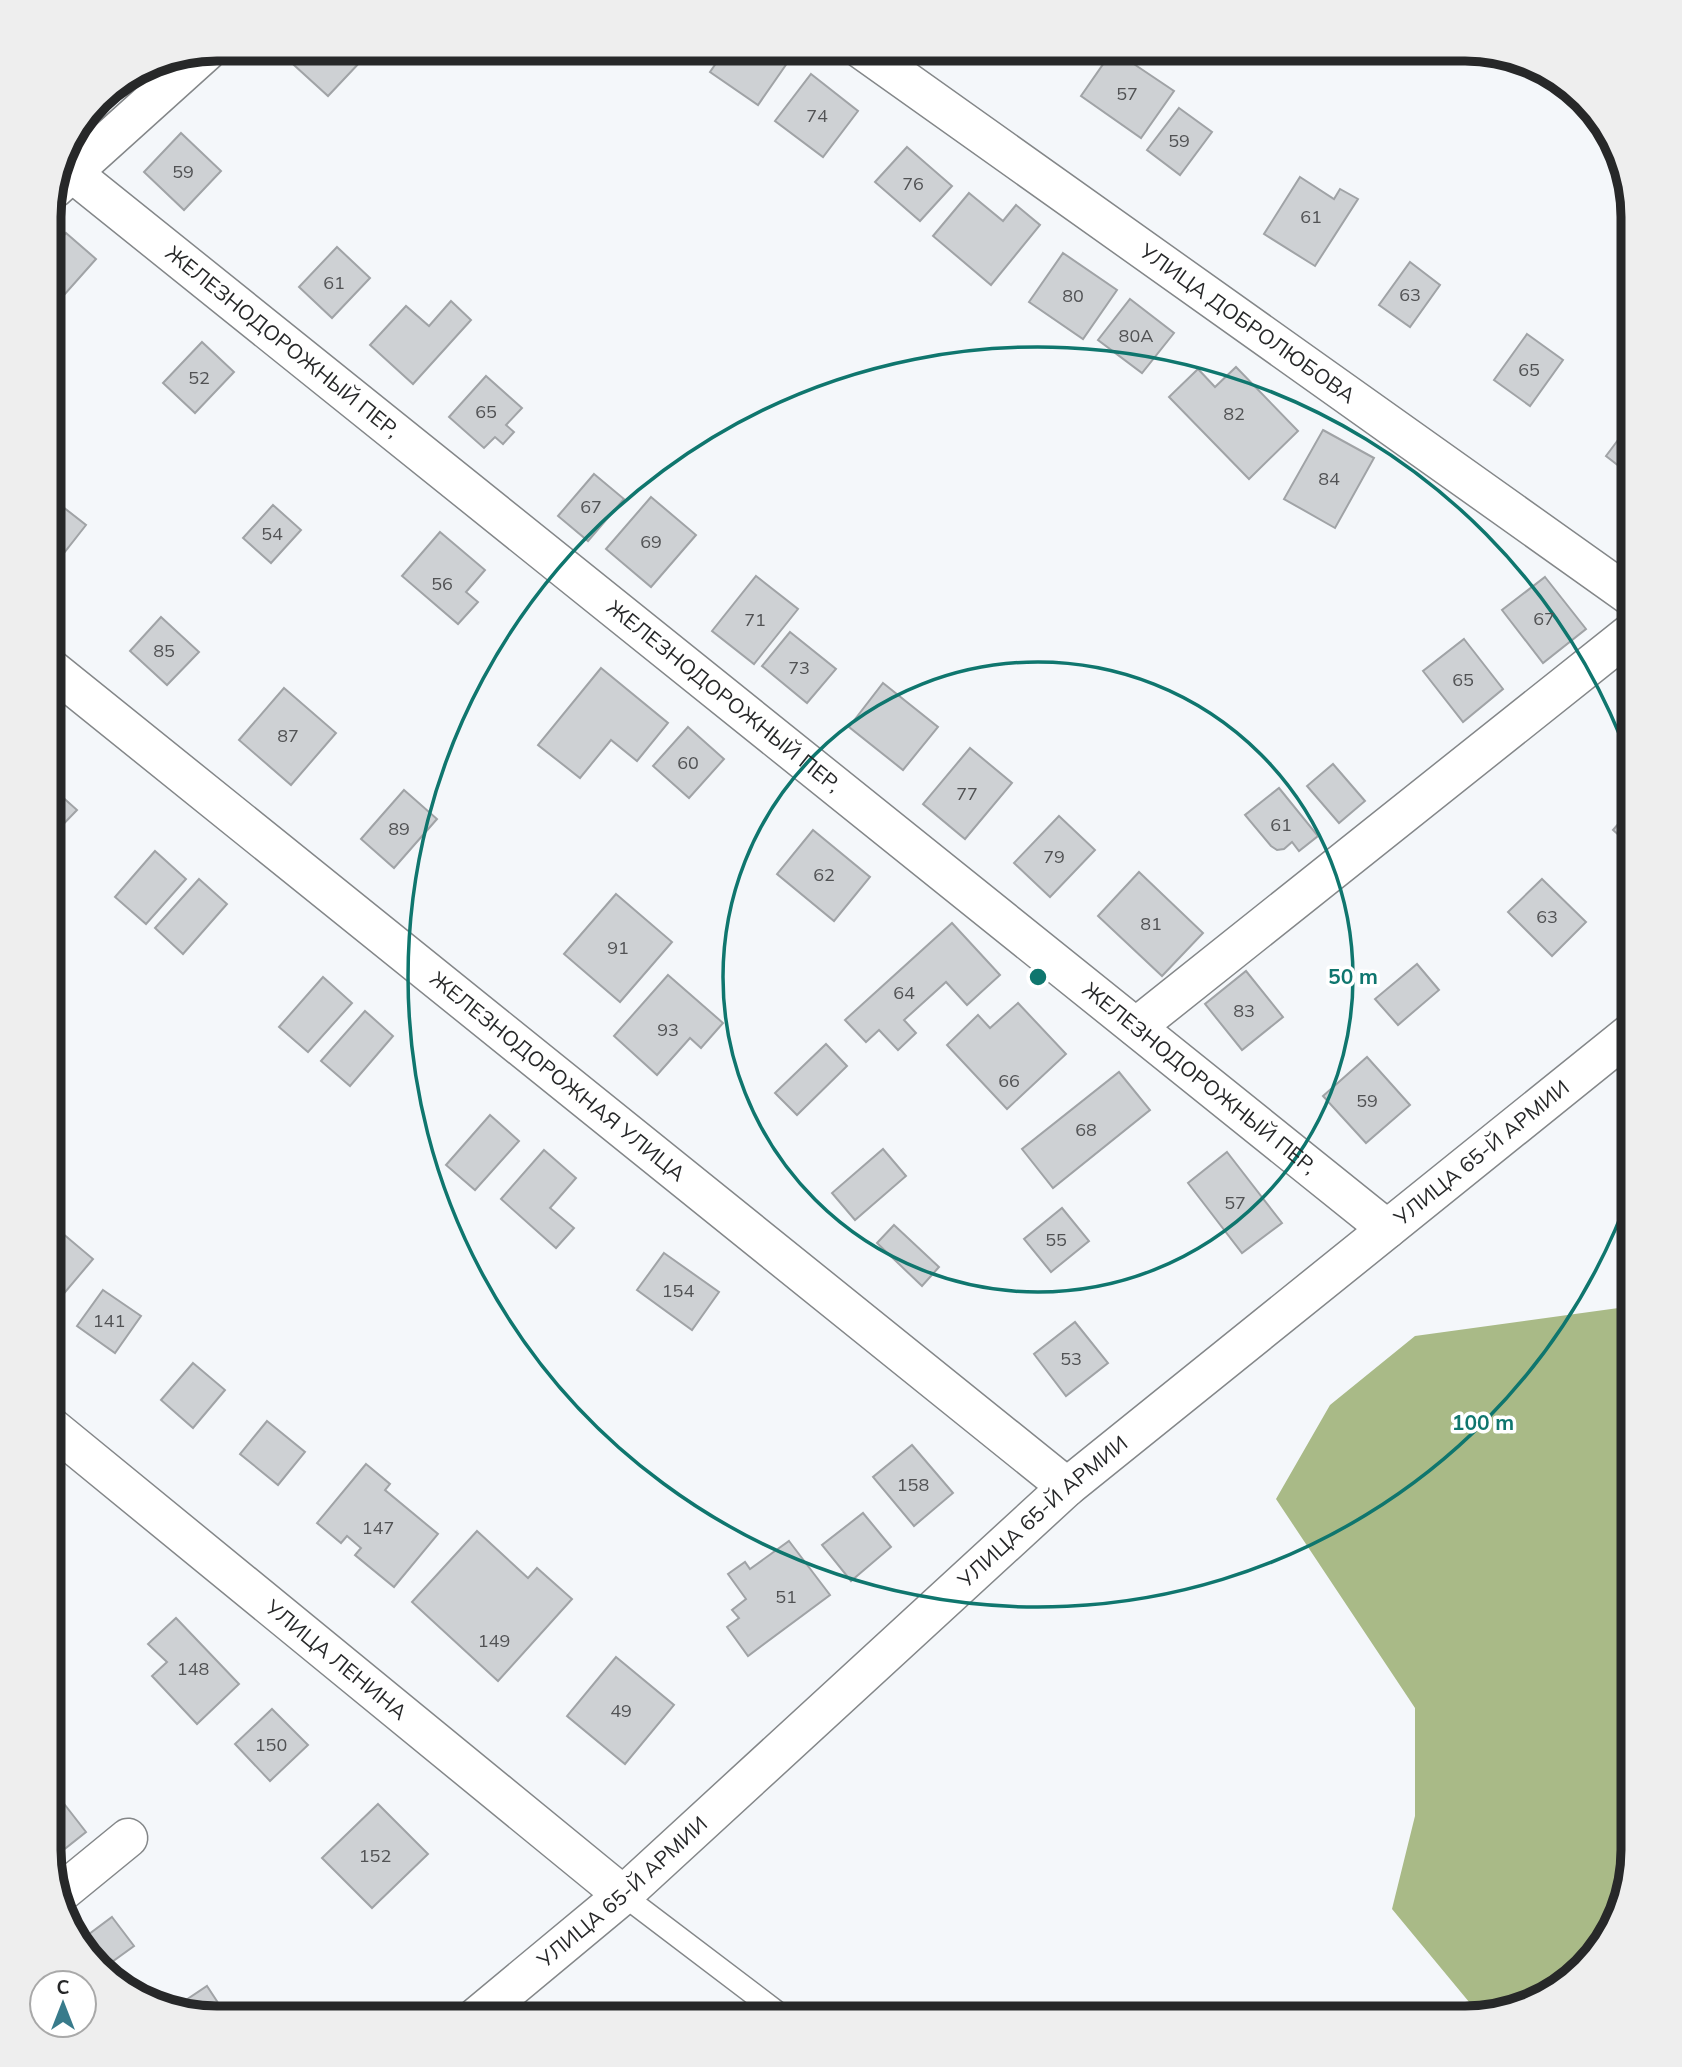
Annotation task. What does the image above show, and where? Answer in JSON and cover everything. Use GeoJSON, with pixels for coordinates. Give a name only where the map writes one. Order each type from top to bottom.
{"type":"FeatureCollection","features":[{"type":"Feature","properties":{"kind":"street","name":"УЛИЦА ДОБРОЛЮБОВА"},"geometry":{"type":"LineString","coordinates":[[879,62],[1621,589]]}},
{"type":"Feature","properties":{"kind":"street"},"geometry":{"type":"LineString","coordinates":[[69,170],[193,63]]}},
{"type":"Feature","properties":{"kind":"street","name":"ЖЕЛЕЗНОДОРОЖНЫЙ ПЕР,"},"geometry":{"type":"LineString","coordinates":[[67,178],[1387,1229]]}},
{"type":"Feature","properties":{"kind":"street"},"geometry":{"type":"LineString","coordinates":[[1136,1027],[1621,641]]}},
{"type":"Feature","properties":{"kind":"street","name":"ЖЕЛЕЗНОДОРОЖНАЯ УЛИЦА"},"geometry":{"type":"LineString","coordinates":[[62,677],[1067,1487]]}},
{"type":"Feature","properties":{"kind":"street","name":"УЛИЦА 65-Й АРМИИ"},"geometry":{"type":"LineString","coordinates":[[489,2006],[623,1895],[1067,1487],[1621,1041]]}},
{"type":"Feature","properties":{"kind":"street","name":"УЛИЦА ЛЕНИНА"},"geometry":{"type":"LineString","coordinates":[[61,1435],[623,1895]]}},
{"type":"Feature","properties":{"kind":"street"},"geometry":{"type":"LineString","coordinates":[[67,1888],[128,1838]]}},
{"type":"Feature","properties":{"kind":"lane"},"geometry":{"type":"LineString","coordinates":[[623,1895],[769,2006]]}},
{"type":"Feature","properties":{"kind":"green space"},"geometry":{"type":"Polygon","coordinates":[[[1621,1308],[1621,1850],[1615,1890],[1600,1928],[1589,1945],[1568,1967],[1534,1990],[1505,2000],[1472,2005],[1392,1909],[1415,1816],[1415,1708],[1276,1499],[1330,1405],[1415,1336],[1621,1308]]]}},
{"type":"Feature","properties":{"kind":"building"},"geometry":{"type":"Polygon","coordinates":[[[290,61],[361,61],[328,96],[290,61]]]}},
{"type":"Feature","properties":{"kind":"building"},"geometry":{"type":"Polygon","coordinates":[[[717,61],[788,61],[758,105],[710,72],[717,61]]]}},
{"type":"Feature","properties":{"kind":"building"},"geometry":{"type":"Polygon","coordinates":[[[1105,62],[1130,62],[1174,91],[1141,138],[1081,96],[1105,62]]]}},
{"type":"Feature","properties":{"kind":"building"},"geometry":{"type":"Polygon","coordinates":[[[811,74],[858,111],[823,157],[775,121],[811,74]]]}},
{"type":"Feature","properties":{"kind":"building"},"geometry":{"type":"Polygon","coordinates":[[[1179,108],[1212,132],[1180,175],[1147,150],[1179,108]]]}},
{"type":"Feature","properties":{"kind":"building"},"geometry":{"type":"Polygon","coordinates":[[[181,133],[221,171],[184,210],[144,172],[181,133]]]}},
{"type":"Feature","properties":{"kind":"building"},"geometry":{"type":"Polygon","coordinates":[[[907,147],[952,186],[920,221],[875,182],[907,147]]]}},
{"type":"Feature","properties":{"kind":"building"},"geometry":{"type":"Polygon","coordinates":[[[1300,177],[1334,199],[1340,189],[1358,199],[1315,266],[1264,234],[1300,177]]]}},
{"type":"Feature","properties":{"kind":"building"},"geometry":{"type":"Polygon","coordinates":[[[969,193],[1003,221],[1016,205],[1040,225],[991,285],[933,236],[969,193]]]}},
{"type":"Feature","properties":{"kind":"building"},"geometry":{"type":"Polygon","coordinates":[[[66,233],[96,259],[62,297],[62,237],[66,233]]]}},
{"type":"Feature","properties":{"kind":"building"},"geometry":{"type":"Polygon","coordinates":[[[337,247],[370,278],[332,318],[299,287],[337,247]]]}},
{"type":"Feature","properties":{"kind":"building"},"geometry":{"type":"Polygon","coordinates":[[[1063,253],[1117,290],[1083,339],[1029,302],[1063,253]]]}},
{"type":"Feature","properties":{"kind":"building"},"geometry":{"type":"Polygon","coordinates":[[[1410,262],[1440,285],[1410,327],[1379,305],[1410,262]]]}},
{"type":"Feature","properties":{"kind":"building"},"geometry":{"type":"Polygon","coordinates":[[[1130,299],[1174,333],[1142,373],[1098,340],[1130,299]]]}},
{"type":"Feature","properties":{"kind":"building"},"geometry":{"type":"Polygon","coordinates":[[[451,301],[471,320],[413,384],[370,345],[406,306],[429,326],[451,301]]]}},
{"type":"Feature","properties":{"kind":"building"},"geometry":{"type":"Polygon","coordinates":[[[1527,334],[1563,360],[1530,406],[1494,380],[1527,334]]]}},
{"type":"Feature","properties":{"kind":"building"},"geometry":{"type":"Polygon","coordinates":[[[202,342],[234,372],[195,413],[163,383],[202,342]]]}},
{"type":"Feature","properties":{"kind":"building"},"geometry":{"type":"Polygon","coordinates":[[[1236,367],[1298,431],[1249,479],[1169,397],[1198,369],[1215,387],[1236,367]]]}},
{"type":"Feature","properties":{"kind":"building"},"geometry":{"type":"Polygon","coordinates":[[[486,376],[522,408],[506,425],[514,432],[503,444],[495,437],[484,448],[449,417],[486,376]]]}},
{"type":"Feature","properties":{"kind":"building"},"geometry":{"type":"Polygon","coordinates":[[[1323,430],[1374,458],[1335,528],[1284,499],[1323,430]]]}},
{"type":"Feature","properties":{"kind":"building"},"geometry":{"type":"Polygon","coordinates":[[[1621,436],[1621,468],[1606,456],[1621,436]]]}},
{"type":"Feature","properties":{"kind":"building"},"geometry":{"type":"Polygon","coordinates":[[[594,474],[624,499],[588,541],[558,516],[594,474]]]}},
{"type":"Feature","properties":{"kind":"building"},"geometry":{"type":"Polygon","coordinates":[[[651,497],[696,535],[651,587],[606,549],[651,497]]]}},
{"type":"Feature","properties":{"kind":"building"},"geometry":{"type":"Polygon","coordinates":[[[273,505],[301,530],[271,563],[243,538],[273,505]]]}},
{"type":"Feature","properties":{"kind":"building"},"geometry":{"type":"Polygon","coordinates":[[[62,506],[86,525],[62,556],[62,506]]]}},
{"type":"Feature","properties":{"kind":"building"},"geometry":{"type":"Polygon","coordinates":[[[440,532],[485,570],[466,592],[478,602],[458,624],[402,576],[440,532]]]}},
{"type":"Feature","properties":{"kind":"building"},"geometry":{"type":"Polygon","coordinates":[[[756,576],[798,609],[754,664],[712,631],[756,576]]]}},
{"type":"Feature","properties":{"kind":"building"},"geometry":{"type":"Polygon","coordinates":[[[1545,577],[1586,629],[1543,663],[1502,610],[1545,577]]]}},
{"type":"Feature","properties":{"kind":"building"},"geometry":{"type":"Polygon","coordinates":[[[161,617],[199,652],[167,685],[130,651],[161,617]]]}},
{"type":"Feature","properties":{"kind":"building"},"geometry":{"type":"Polygon","coordinates":[[[790,632],[836,669],[807,703],[762,666],[790,632]]]}},
{"type":"Feature","properties":{"kind":"building"},"geometry":{"type":"Polygon","coordinates":[[[1464,639],[1503,689],[1463,722],[1423,671],[1464,639]]]}},
{"type":"Feature","properties":{"kind":"building"},"geometry":{"type":"Polygon","coordinates":[[[601,668],[668,723],[637,761],[611,740],[580,778],[538,745],[601,668]]]}},
{"type":"Feature","properties":{"kind":"building"},"geometry":{"type":"Polygon","coordinates":[[[883,683],[938,727],[903,770],[849,727],[883,683]]]}},
{"type":"Feature","properties":{"kind":"building"},"geometry":{"type":"Polygon","coordinates":[[[284,688],[336,733],[291,785],[239,740],[284,688]]]}},
{"type":"Feature","properties":{"kind":"building"},"geometry":{"type":"Polygon","coordinates":[[[688,727],[724,759],[689,798],[653,766],[688,727]]]}},
{"type":"Feature","properties":{"kind":"building"},"geometry":{"type":"Polygon","coordinates":[[[970,748],[1012,783],[965,839],[923,804],[970,748]]]}},
{"type":"Feature","properties":{"kind":"building"},"geometry":{"type":"Polygon","coordinates":[[[1333,764],[1365,801],[1339,823],[1307,786],[1333,764]]]}},
{"type":"Feature","properties":{"kind":"building"},"geometry":{"type":"Polygon","coordinates":[[[1279,788],[1318,836],[1299,851],[1292,842],[1284,849],[1277,850],[1271,846],[1245,815],[1279,788]]]}},
{"type":"Feature","properties":{"kind":"building"},"geometry":{"type":"Polygon","coordinates":[[[404,790],[437,819],[394,868],[361,839],[404,790]]]}},
{"type":"Feature","properties":{"kind":"building"},"geometry":{"type":"Polygon","coordinates":[[[62,796],[77,810],[62,826],[62,796]]]}},
{"type":"Feature","properties":{"kind":"building"},"geometry":{"type":"Polygon","coordinates":[[[1059,816],[1095,850],[1050,897],[1014,863],[1059,816]]]}},
{"type":"Feature","properties":{"kind":"building"},"geometry":{"type":"Polygon","coordinates":[[[1621,821],[1621,837],[1613,830],[1621,821]]]}},
{"type":"Feature","properties":{"kind":"building"},"geometry":{"type":"Polygon","coordinates":[[[813,830],[870,877],[834,921],[777,874],[813,830]]]}},
{"type":"Feature","properties":{"kind":"building"},"geometry":{"type":"Polygon","coordinates":[[[155,851],[186,879],[146,924],[115,897],[155,851]]]}},
{"type":"Feature","properties":{"kind":"building"},"geometry":{"type":"Polygon","coordinates":[[[1139,872],[1203,933],[1162,976],[1098,916],[1139,872]]]}},
{"type":"Feature","properties":{"kind":"building"},"geometry":{"type":"Polygon","coordinates":[[[199,879],[227,904],[183,954],[155,928],[199,879]]]}},
{"type":"Feature","properties":{"kind":"building"},"geometry":{"type":"Polygon","coordinates":[[[1542,879],[1586,922],[1552,956],[1508,912],[1542,879]]]}},
{"type":"Feature","properties":{"kind":"building"},"geometry":{"type":"Polygon","coordinates":[[[616,894],[672,942],[620,1002],[564,954],[616,894]]]}},
{"type":"Feature","properties":{"kind":"building"},"geometry":{"type":"Polygon","coordinates":[[[952,923],[1000,975],[967,1005],[946,982],[904,1020],[916,1033],[898,1050],[879,1030],[866,1042],[845,1020],[952,923]]]}},
{"type":"Feature","properties":{"kind":"building"},"geometry":{"type":"Polygon","coordinates":[[[1417,964],[1439,990],[1398,1025],[1375,999],[1417,964]]]}},
{"type":"Feature","properties":{"kind":"building"},"geometry":{"type":"Polygon","coordinates":[[[1246,971],[1283,1017],[1242,1050],[1205,1004],[1246,971]]]}},
{"type":"Feature","properties":{"kind":"building"},"geometry":{"type":"Polygon","coordinates":[[[668,975],[723,1023],[701,1048],[690,1038],[657,1075],[614,1036],[668,975]]]}},
{"type":"Feature","properties":{"kind":"building"},"geometry":{"type":"Polygon","coordinates":[[[323,977],[352,1003],[308,1052],[279,1027],[323,977]]]}},
{"type":"Feature","properties":{"kind":"building"},"geometry":{"type":"Polygon","coordinates":[[[1018,1003],[1066,1054],[1007,1109],[947,1045],[978,1015],[990,1028],[1018,1003]]]}},
{"type":"Feature","properties":{"kind":"building"},"geometry":{"type":"Polygon","coordinates":[[[365,1011],[393,1036],[350,1086],[321,1061],[365,1011]]]}},
{"type":"Feature","properties":{"kind":"building"},"geometry":{"type":"Polygon","coordinates":[[[826,1044],[847,1066],[797,1115],[775,1093],[826,1044]]]}},
{"type":"Feature","properties":{"kind":"building"},"geometry":{"type":"Polygon","coordinates":[[[1367,1057],[1410,1105],[1366,1143],[1323,1096],[1367,1057]]]}},
{"type":"Feature","properties":{"kind":"building"},"geometry":{"type":"Polygon","coordinates":[[[1119,1072],[1150,1110],[1053,1188],[1022,1149],[1119,1072]]]}},
{"type":"Feature","properties":{"kind":"building"},"geometry":{"type":"Polygon","coordinates":[[[490,1115],[519,1141],[475,1190],[446,1165],[490,1115]]]}},
{"type":"Feature","properties":{"kind":"building"},"geometry":{"type":"Polygon","coordinates":[[[883,1149],[906,1176],[855,1220],[832,1193],[883,1149]]]}},
{"type":"Feature","properties":{"kind":"building"},"geometry":{"type":"Polygon","coordinates":[[[544,1150],[576,1178],[550,1208],[574,1228],[556,1248],[501,1199],[544,1150]]]}},
{"type":"Feature","properties":{"kind":"building"},"geometry":{"type":"Polygon","coordinates":[[[1227,1152],[1282,1223],[1242,1253],[1188,1183],[1227,1152]]]}},
{"type":"Feature","properties":{"kind":"building"},"geometry":{"type":"Polygon","coordinates":[[[1062,1208],[1089,1241],[1051,1272],[1024,1239],[1062,1208]]]}},
{"type":"Feature","properties":{"kind":"building"},"geometry":{"type":"Polygon","coordinates":[[[894,1225],[939,1267],[922,1286],[877,1243],[894,1225]]]}},
{"type":"Feature","properties":{"kind":"building"},"geometry":{"type":"Polygon","coordinates":[[[61,1232],[93,1259],[61,1297],[61,1232]]]}},
{"type":"Feature","properties":{"kind":"building"},"geometry":{"type":"Polygon","coordinates":[[[664,1253],[719,1292],[692,1330],[637,1290],[664,1253]]]}},
{"type":"Feature","properties":{"kind":"building"},"geometry":{"type":"Polygon","coordinates":[[[103,1290],[141,1316],[115,1353],[77,1326],[103,1290]]]}},
{"type":"Feature","properties":{"kind":"building"},"geometry":{"type":"Polygon","coordinates":[[[1075,1322],[1108,1363],[1066,1396],[1034,1354],[1075,1322]]]}},
{"type":"Feature","properties":{"kind":"building"},"geometry":{"type":"Polygon","coordinates":[[[193,1363],[225,1390],[193,1428],[161,1400],[193,1363]]]}},
{"type":"Feature","properties":{"kind":"building"},"geometry":{"type":"Polygon","coordinates":[[[267,1421],[305,1452],[278,1485],[240,1454],[267,1421]]]}},
{"type":"Feature","properties":{"kind":"building"},"geometry":{"type":"Polygon","coordinates":[[[912,1445],[953,1493],[914,1526],[873,1477],[912,1445]]]}},
{"type":"Feature","properties":{"kind":"building"},"geometry":{"type":"Polygon","coordinates":[[[366,1464],[390,1484],[385,1490],[438,1534],[394,1587],[355,1555],[361,1548],[347,1536],[341,1543],[317,1523],[366,1464]]]}},
{"type":"Feature","properties":{"kind":"building"},"geometry":{"type":"Polygon","coordinates":[[[863,1513],[891,1547],[851,1581],[822,1545],[863,1513]]]}},
{"type":"Feature","properties":{"kind":"building"},"geometry":{"type":"Polygon","coordinates":[[[477,1531],[528,1578],[537,1568],[572,1599],[498,1681],[412,1602],[477,1531]]]}},
{"type":"Feature","properties":{"kind":"building"},"geometry":{"type":"Polygon","coordinates":[[[789,1541],[830,1595],[748,1656],[727,1627],[739,1618],[732,1610],[746,1599],[728,1574],[745,1562],[750,1569],[789,1541]]]}},
{"type":"Feature","properties":{"kind":"building"},"geometry":{"type":"Polygon","coordinates":[[[176,1618],[239,1684],[197,1724],[152,1676],[167,1662],[148,1644],[176,1618]]]}},
{"type":"Feature","properties":{"kind":"building"},"geometry":{"type":"Polygon","coordinates":[[[616,1657],[674,1705],[625,1764],[567,1716],[616,1657]]]}},
{"type":"Feature","properties":{"kind":"building"},"geometry":{"type":"Polygon","coordinates":[[[272,1709],[308,1745],[270,1781],[235,1744],[272,1709]]]}},
{"type":"Feature","properties":{"kind":"building"},"geometry":{"type":"Polygon","coordinates":[[[61,1800],[86,1832],[61,1852],[61,1800]]]}},
{"type":"Feature","properties":{"kind":"building"},"geometry":{"type":"Polygon","coordinates":[[[378,1804],[428,1854],[372,1908],[322,1858],[378,1804]]]}},
{"type":"Feature","properties":{"kind":"building"},"geometry":{"type":"Polygon","coordinates":[[[112,1917],[134,1946],[110,1963],[87,1935],[112,1917]]]}},
{"type":"Feature","properties":{"kind":"building"},"geometry":{"type":"Polygon","coordinates":[[[207,1986],[220,2006],[197,2004],[184,2001],[207,1986]]]}}]}
